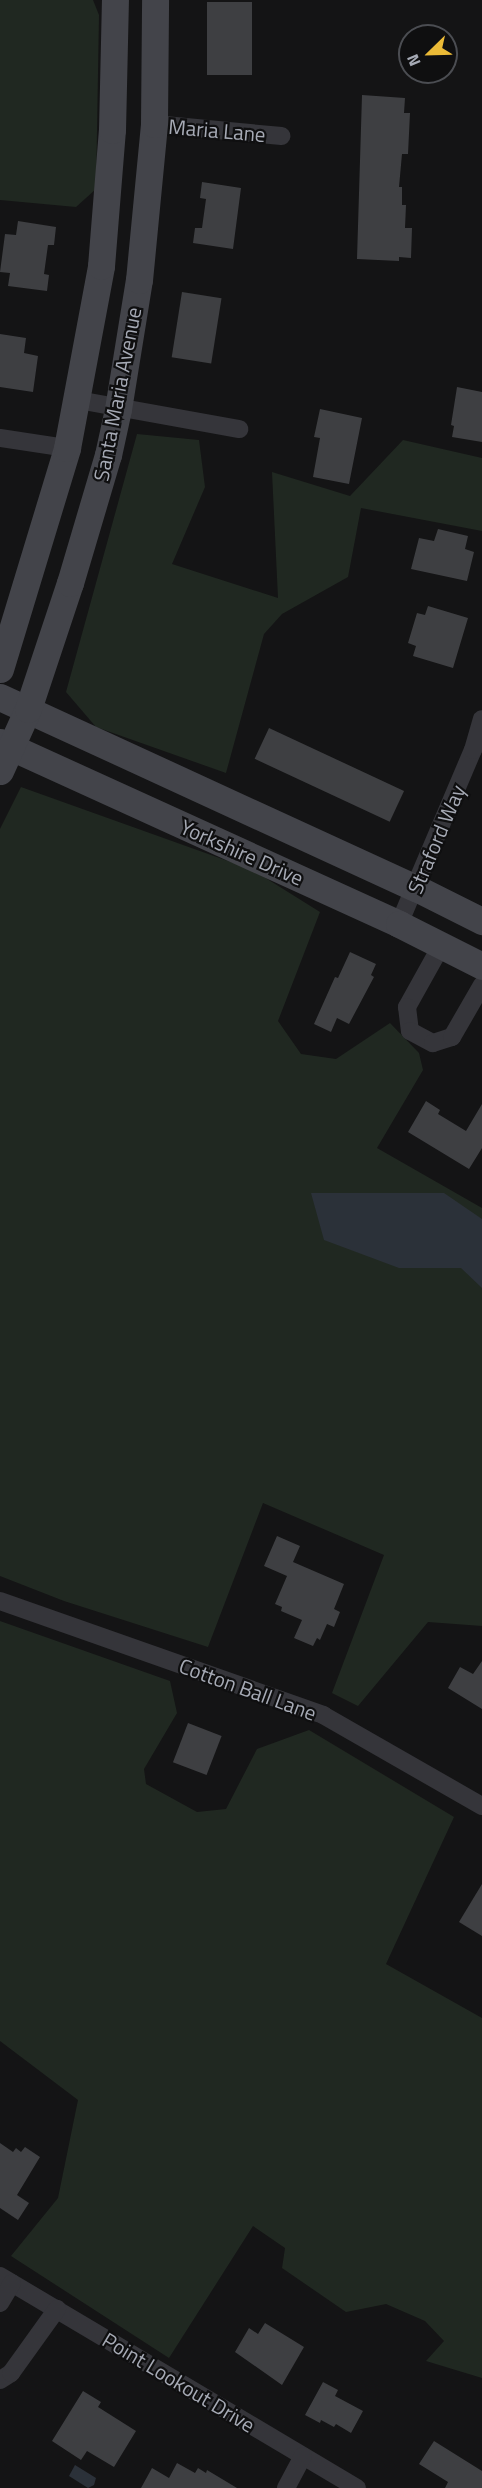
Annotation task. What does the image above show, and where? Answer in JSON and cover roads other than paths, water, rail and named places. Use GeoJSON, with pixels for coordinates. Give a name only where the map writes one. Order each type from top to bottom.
{"type":"FeatureCollection","features":[{"type":"Feature","properties":{"kind":"street","name":"Santa Maria Avenue"},"geometry":{"type":"LineString","coordinates":[[0,669],[67,448],[78,400],[101,266],[112,130],[115,0]]}},
{"type":"Feature","properties":{"kind":"street","name":"Santa Maria Avenue"},"geometry":{"type":"LineString","coordinates":[[0,771],[5,744],[28,709],[70,583],[108,455],[118,409],[139,280],[154,124],[155,0]]}},
{"type":"Feature","properties":{"kind":"street","name":"Maria Lane"},"geometry":{"type":"LineString","coordinates":[[154,124],[281,136]]}},
{"type":"Feature","properties":{"kind":"street"},"geometry":{"type":"LineString","coordinates":[[78,400],[239,429]]}},
{"type":"Feature","properties":{"kind":"street"},"geometry":{"type":"LineString","coordinates":[[0,438],[67,448]]}},
{"type":"Feature","properties":{"kind":"street","name":"Yorkshire Drive"},"geometry":{"type":"LineString","coordinates":[[0,698],[416,888],[482,921]]}},
{"type":"Feature","properties":{"kind":"street","name":"Straford Way"},"geometry":{"type":"LineString","coordinates":[[399,924],[472,750],[482,718]]}},
{"type":"Feature","properties":{"kind":"street","name":"Yorkshire Drive"},"geometry":{"type":"LineString","coordinates":[[5,744],[399,924],[482,966]]}},
{"type":"Feature","properties":{"kind":"street"},"geometry":{"type":"LineString","coordinates":[[441,946],[407,1007],[410,1032],[433,1043],[452,1036],[482,985]]}},
{"type":"Feature","properties":{"kind":"street","name":"Cotton Ball Lane"},"geometry":{"type":"LineString","coordinates":[[0,1601],[323,1715],[482,1806]]}},
{"type":"Feature","properties":{"kind":"street"},"geometry":{"type":"LineString","coordinates":[[0,2303],[6,2279]]}},
{"type":"Feature","properties":{"kind":"street","name":"Point Lookout Drive"},"geometry":{"type":"LineString","coordinates":[[6,2279],[357,2488]]}},
{"type":"Feature","properties":{"kind":"street"},"geometry":{"type":"LineString","coordinates":[[0,2380],[11,2373],[57,2310]]}},
{"type":"Feature","properties":{"kind":"street"},"geometry":{"type":"LineString","coordinates":[[286,2488],[303,2456]]}}]}
